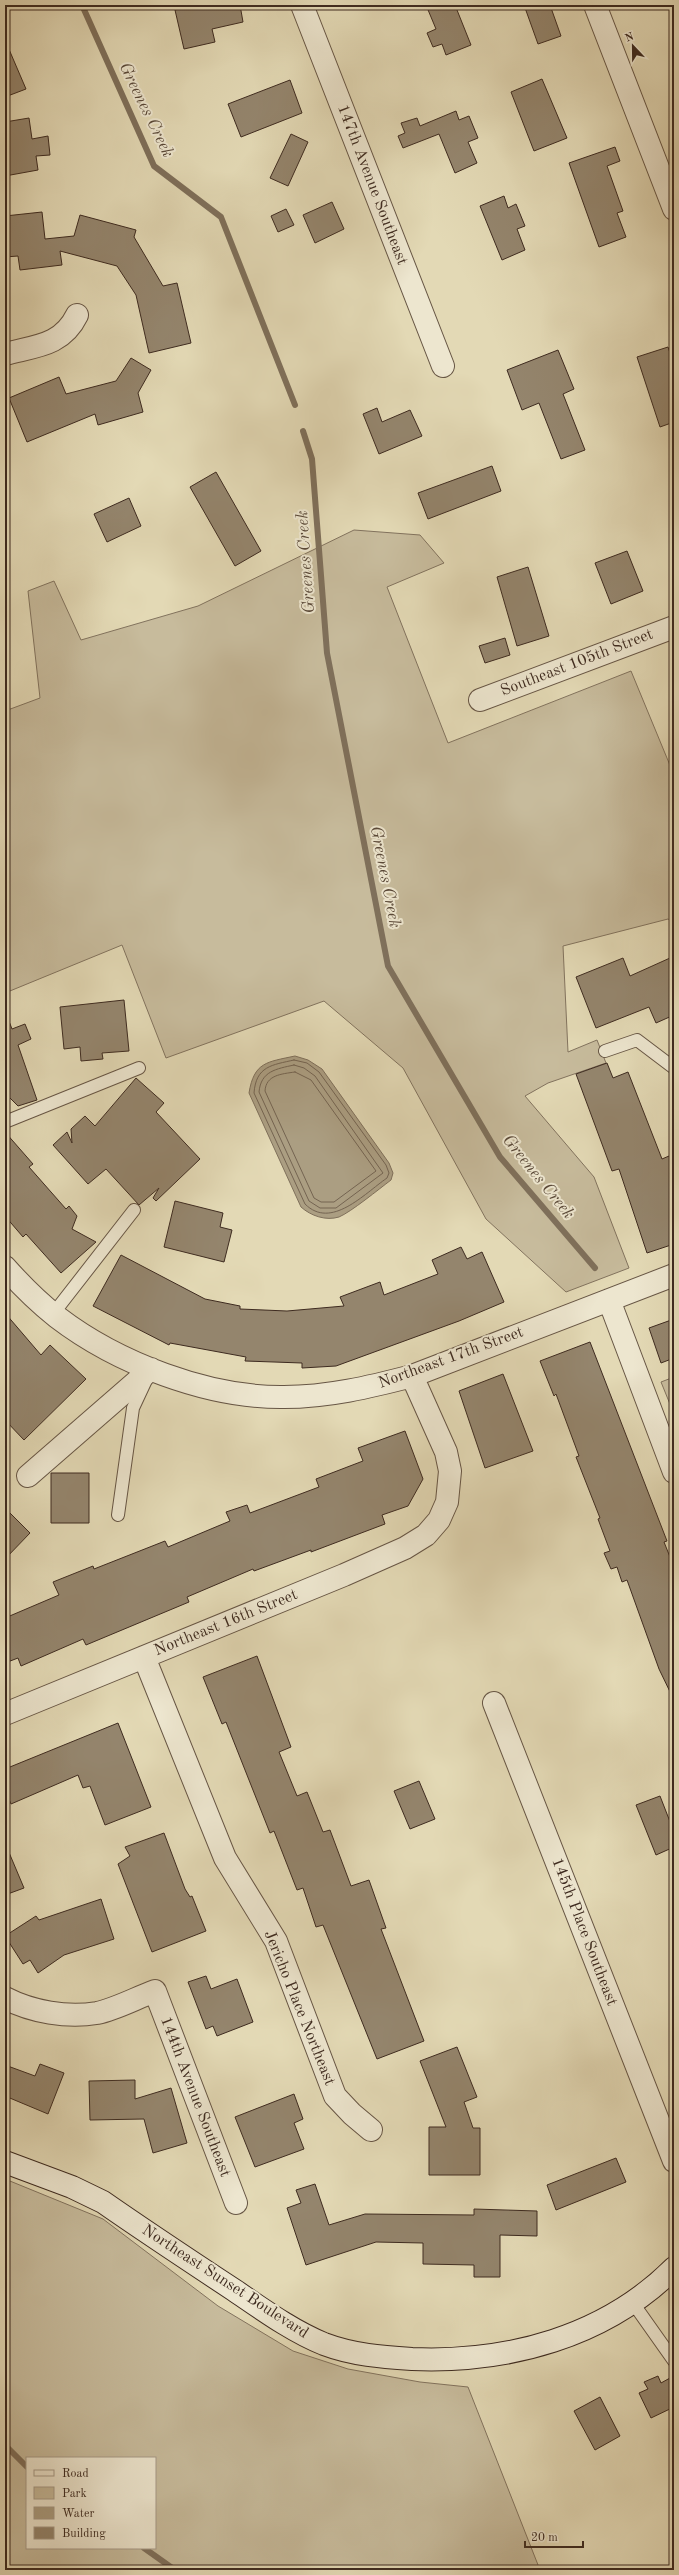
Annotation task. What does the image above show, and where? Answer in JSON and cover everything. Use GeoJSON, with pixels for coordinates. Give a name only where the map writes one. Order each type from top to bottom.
{"type":"FeatureCollection","features":[{"type":"Feature","properties":{"kind":"street","name":"147th Avenue Southeast"},"geometry":{"type":"LineString","coordinates":[[302,5],[443,366]]}},
{"type":"Feature","properties":{"kind":"street"},"geometry":{"type":"LineString","coordinates":[[594,5],[674,209]]}},
{"type":"Feature","properties":{"kind":"street"},"geometry":{"type":"LineString","coordinates":[[5,354],[61,337],[70,329],[77,315]]}},
{"type":"Feature","properties":{"kind":"street","name":"Southeast 105th Street"},"geometry":{"type":"LineString","coordinates":[[480,700],[674,627]]}},
{"type":"Feature","properties":{"kind":"street","name":"Northeast 17th Street"},"geometry":{"type":"LineString","coordinates":[[5,1267],[30,1294],[53,1314],[91,1340],[151,1369],[196,1384],[244,1395],[284,1397],[337,1394],[412,1376],[674,1275]]}},
{"type":"Feature","properties":{"kind":"street"},"geometry":{"type":"LineString","coordinates":[[609,1300],[674,1472]]}},
{"type":"Feature","properties":{"kind":"street"},"geometry":{"type":"LineString","coordinates":[[28,1476],[151,1369]]}},
{"type":"Feature","properties":{"kind":"street","name":"Northeast 16th Street"},"geometry":{"type":"LineString","coordinates":[[5,1714],[405,1548],[426,1534],[439,1520],[447,1502],[450,1471],[446,1452],[412,1376]]}},
{"type":"Feature","properties":{"kind":"street","name":"Jericho Place Northeast"},"geometry":{"type":"LineString","coordinates":[[144,1657],[225,1858],[276,1941],[335,2096],[352,2114],[371,2130]]}},
{"type":"Feature","properties":{"kind":"street","name":"145th Place Southeast"},"geometry":{"type":"LineString","coordinates":[[494,1703],[674,2162]]}},
{"type":"Feature","properties":{"kind":"street","name":"144th Avenue Southeast"},"geometry":{"type":"LineString","coordinates":[[5,1998],[29,2009],[55,2013],[97,2013],[155,1991],[236,2203]]}},
{"type":"Feature","properties":{"kind":"street","name":"Northeast Sunset Boulevard"},"geometry":{"type":"LineString","coordinates":[[5,2162],[72,2187],[103,2202],[287,2324],[322,2343],[352,2354],[434,2360],[476,2358],[516,2351],[553,2341],[585,2329],[621,2311],[657,2285],[674,2268]]}},
{"type":"Feature","properties":{"kind":"lane"},"geometry":{"type":"LineString","coordinates":[[605,1051],[637,1040],[674,1068]]}},
{"type":"Feature","properties":{"kind":"lane"},"geometry":{"type":"LineString","coordinates":[[5,1122],[139,1068]]}},
{"type":"Feature","properties":{"kind":"lane"},"geometry":{"type":"LineString","coordinates":[[53,1314],[134,1210]]}},
{"type":"Feature","properties":{"kind":"lane"},"geometry":{"type":"LineString","coordinates":[[118,1515],[133,1408],[151,1369]]}},
{"type":"Feature","properties":{"kind":"lane"},"geometry":{"type":"LineString","coordinates":[[633,2303],[674,2362]]}},
{"type":"Feature","properties":{"kind":"green space"},"geometry":{"type":"Polygon","coordinates":[[[354,530],[420,535],[444,563],[387,587],[448,743],[631,671],[674,775],[674,922],[668,919],[563,946],[568,1052],[597,1040],[606,1063],[548,1083],[525,1096],[594,1177],[629,1268],[566,1292],[486,1219],[403,1068],[324,1001],[166,1058],[122,945],[5,993],[5,711],[40,698],[28,591],[54,581],[81,640],[198,606],[354,530]]]}},
{"type":"Feature","properties":{"kind":"green space"},"geometry":{"type":"Polygon","coordinates":[[[674,1377],[674,1414],[661,1382],[674,1377]]]}},
{"type":"Feature","properties":{"kind":"green space"},"geometry":{"type":"Polygon","coordinates":[[[5,2179],[103,2219],[218,2306],[293,2351],[348,2369],[420,2382],[468,2387],[540,2570],[5,2570],[5,2179]]]}},
{"type":"Feature","properties":{"kind":"water"},"geometry":{"type":"Polygon","coordinates":[[[295,1056],[308,1060],[322,1069],[389,1163],[393,1173],[391,1180],[358,1205],[339,1217],[319,1217],[309,1213],[301,1207],[249,1093],[254,1075],[258,1069],[269,1062],[295,1056]]]}},
{"type":"Feature","properties":{"kind":"building"},"geometry":{"type":"Polygon","coordinates":[[[195,5],[240,5],[243,22],[212,29],[215,42],[184,49],[175,10],[195,5]]]}},
{"type":"Feature","properties":{"kind":"building"},"geometry":{"type":"Polygon","coordinates":[[[426,5],[455,5],[471,45],[446,55],[442,44],[433,47],[427,33],[436,29],[426,5]]]}},
{"type":"Feature","properties":{"kind":"building"},"geometry":{"type":"Polygon","coordinates":[[[524,5],[550,5],[561,36],[538,44],[524,5]]]}},
{"type":"Feature","properties":{"kind":"building"},"geometry":{"type":"Polygon","coordinates":[[[5,40],[26,89],[5,97],[5,40]]]}},
{"type":"Feature","properties":{"kind":"building"},"geometry":{"type":"Polygon","coordinates":[[[542,79],[567,138],[534,151],[511,92],[542,79]]]}},
{"type":"Feature","properties":{"kind":"building"},"geometry":{"type":"Polygon","coordinates":[[[290,80],[302,113],[241,137],[228,104],[290,80]]]}},
{"type":"Feature","properties":{"kind":"building"},"geometry":{"type":"Polygon","coordinates":[[[456,111],[459,120],[469,116],[478,138],[468,142],[477,163],[455,173],[439,134],[403,148],[398,136],[405,133],[401,123],[417,118],[420,126],[456,111]]]}},
{"type":"Feature","properties":{"kind":"building"},"geometry":{"type":"Polygon","coordinates":[[[29,118],[32,139],[48,136],[50,155],[36,156],[38,170],[5,176],[5,122],[29,118]]]}},
{"type":"Feature","properties":{"kind":"building"},"geometry":{"type":"Polygon","coordinates":[[[291,134],[308,142],[288,186],[270,178],[291,134]]]}},
{"type":"Feature","properties":{"kind":"building"},"geometry":{"type":"Polygon","coordinates":[[[615,147],[620,161],[607,166],[623,211],[617,213],[626,237],[599,247],[569,163],[615,147]]]}},
{"type":"Feature","properties":{"kind":"building"},"geometry":{"type":"Polygon","coordinates":[[[504,196],[508,208],[516,204],[525,226],[517,229],[525,250],[502,260],[480,206],[504,196]]]}},
{"type":"Feature","properties":{"kind":"building"},"geometry":{"type":"Polygon","coordinates":[[[332,202],[344,229],[315,243],[303,215],[332,202]]]}},
{"type":"Feature","properties":{"kind":"building"},"geometry":{"type":"Polygon","coordinates":[[[286,209],[294,225],[278,232],[271,216],[286,209]]]}},
{"type":"Feature","properties":{"kind":"building"},"geometry":{"type":"Polygon","coordinates":[[[42,212],[45,239],[74,236],[80,215],[136,230],[134,237],[163,286],[177,283],[191,343],[149,353],[136,295],[117,266],[60,251],[62,265],[20,270],[18,256],[5,257],[5,216],[42,212]]]}},
{"type":"Feature","properties":{"kind":"building"},"geometry":{"type":"Polygon","coordinates":[[[668,347],[674,365],[674,422],[660,427],[637,357],[668,347]]]}},
{"type":"Feature","properties":{"kind":"building"},"geometry":{"type":"Polygon","coordinates":[[[558,350],[574,389],[563,394],[585,450],[561,459],[539,403],[522,410],[507,370],[558,350]]]}},
{"type":"Feature","properties":{"kind":"building"},"geometry":{"type":"Polygon","coordinates":[[[131,358],[151,370],[138,393],[143,412],[98,425],[95,414],[27,442],[9,398],[59,377],[66,394],[116,381],[131,358]]]}},
{"type":"Feature","properties":{"kind":"building"},"geometry":{"type":"Polygon","coordinates":[[[377,408],[382,422],[410,410],[422,436],[379,454],[363,414],[377,408]]]}},
{"type":"Feature","properties":{"kind":"building"},"geometry":{"type":"Polygon","coordinates":[[[492,466],[501,491],[428,519],[418,493],[492,466]]]}},
{"type":"Feature","properties":{"kind":"building"},"geometry":{"type":"Polygon","coordinates":[[[216,472],[261,551],[235,566],[190,487],[216,472]]]}},
{"type":"Feature","properties":{"kind":"building"},"geometry":{"type":"Polygon","coordinates":[[[129,498],[141,526],[107,542],[94,514],[129,498]]]}},
{"type":"Feature","properties":{"kind":"building"},"geometry":{"type":"Polygon","coordinates":[[[627,551],[643,591],[611,604],[595,563],[627,551]]]}},
{"type":"Feature","properties":{"kind":"building"},"geometry":{"type":"Polygon","coordinates":[[[528,567],[549,636],[517,646],[497,577],[528,567]]]}},
{"type":"Feature","properties":{"kind":"building"},"geometry":{"type":"Polygon","coordinates":[[[505,638],[510,655],[485,663],[479,646],[505,638]]]}},
{"type":"Feature","properties":{"kind":"building"},"geometry":{"type":"Polygon","coordinates":[[[623,958],[630,976],[670,958],[674,966],[674,1015],[656,1023],[649,1007],[596,1028],[576,977],[623,958]]]}},
{"type":"Feature","properties":{"kind":"building"},"geometry":{"type":"Polygon","coordinates":[[[124,1000],[129,1051],[102,1053],[103,1059],[81,1061],[80,1047],[64,1049],[60,1007],[124,1000]]]}},
{"type":"Feature","properties":{"kind":"building"},"geometry":{"type":"Polygon","coordinates":[[[5,1016],[7,1016],[12,1029],[25,1024],[31,1039],[18,1045],[37,1100],[18,1106],[5,1093],[5,1016]]]}},
{"type":"Feature","properties":{"kind":"building"},"geometry":{"type":"Polygon","coordinates":[[[607,1063],[613,1078],[628,1072],[662,1159],[669,1156],[674,1170],[674,1244],[647,1253],[619,1169],[612,1171],[576,1074],[607,1063]]]}},
{"type":"Feature","properties":{"kind":"building"},"geometry":{"type":"Polygon","coordinates":[[[136,1078],[164,1103],[156,1112],[200,1159],[156,1201],[153,1198],[159,1188],[139,1205],[106,1169],[88,1184],[53,1145],[67,1132],[72,1143],[71,1129],[85,1116],[95,1126],[136,1078]]]}},
{"type":"Feature","properties":{"kind":"building"},"geometry":{"type":"Polygon","coordinates":[[[5,1132],[33,1164],[29,1167],[66,1209],[69,1206],[77,1216],[72,1229],[96,1242],[61,1273],[26,1234],[23,1237],[5,1216],[5,1132]]]}},
{"type":"Feature","properties":{"kind":"building"},"geometry":{"type":"Polygon","coordinates":[[[175,1201],[223,1213],[220,1227],[232,1230],[224,1262],[164,1247],[175,1201]]]}},
{"type":"Feature","properties":{"kind":"building"},"geometry":{"type":"Polygon","coordinates":[[[461,1247],[467,1259],[482,1252],[504,1302],[459,1321],[336,1366],[302,1368],[302,1363],[245,1361],[246,1357],[170,1343],[169,1345],[93,1306],[121,1255],[205,1299],[240,1306],[240,1309],[287,1311],[344,1306],[340,1297],[380,1282],[384,1295],[438,1274],[432,1260],[461,1247]]]}},
{"type":"Feature","properties":{"kind":"building"},"geometry":{"type":"Polygon","coordinates":[[[5,1313],[41,1355],[50,1345],[86,1379],[24,1440],[5,1420],[5,1313]]]}},
{"type":"Feature","properties":{"kind":"building"},"geometry":{"type":"Polygon","coordinates":[[[674,1319],[674,1358],[661,1363],[649,1328],[674,1319]]]}},
{"type":"Feature","properties":{"kind":"building"},"geometry":{"type":"Polygon","coordinates":[[[590,1342],[667,1541],[664,1542],[674,1567],[674,1700],[659,1669],[627,1580],[622,1582],[617,1567],[611,1569],[604,1553],[610,1551],[598,1519],[600,1518],[576,1457],[579,1456],[556,1394],[554,1396],[540,1361],[590,1342]]]}},
{"type":"Feature","properties":{"kind":"building"},"geometry":{"type":"Polygon","coordinates":[[[503,1374],[533,1451],[485,1468],[459,1391],[503,1374]]]}},
{"type":"Feature","properties":{"kind":"building"},"geometry":{"type":"Polygon","coordinates":[[[405,1431],[423,1479],[408,1506],[382,1515],[385,1524],[311,1552],[311,1550],[254,1571],[253,1569],[187,1597],[189,1602],[86,1645],[83,1639],[21,1666],[18,1658],[5,1663],[5,1618],[59,1595],[53,1582],[93,1566],[94,1569],[165,1541],[168,1547],[230,1521],[226,1512],[247,1505],[250,1513],[319,1487],[316,1479],[363,1461],[358,1448],[405,1431]]]}},
{"type":"Feature","properties":{"kind":"building"},"geometry":{"type":"Polygon","coordinates":[[[51,1473],[89,1473],[89,1523],[51,1523],[51,1473]]]}},
{"type":"Feature","properties":{"kind":"building"},"geometry":{"type":"Polygon","coordinates":[[[5,1508],[30,1533],[5,1559],[5,1508]]]}},
{"type":"Feature","properties":{"kind":"building"},"geometry":{"type":"Polygon","coordinates":[[[257,1656],[291,1747],[279,1752],[297,1796],[307,1792],[323,1832],[330,1830],[351,1886],[369,1880],[386,1928],[381,1929],[424,2041],[377,2059],[323,1925],[316,1927],[303,1888],[297,1890],[274,1831],[270,1833],[226,1722],[222,1724],[203,1677],[257,1656]]]}},
{"type":"Feature","properties":{"kind":"building"},"geometry":{"type":"Polygon","coordinates":[[[118,1723],[151,1807],[105,1825],[90,1786],[83,1788],[78,1775],[11,1804],[5,1790],[5,1769],[118,1723]]]}},
{"type":"Feature","properties":{"kind":"building"},"geometry":{"type":"Polygon","coordinates":[[[419,1781],[435,1819],[410,1829],[394,1791],[419,1781]]]}},
{"type":"Feature","properties":{"kind":"building"},"geometry":{"type":"Polygon","coordinates":[[[660,1796],[674,1832],[674,1847],[656,1855],[636,1805],[660,1796]]]}},
{"type":"Feature","properties":{"kind":"building"},"geometry":{"type":"Polygon","coordinates":[[[164,1833],[185,1889],[190,1897],[192,1896],[206,1931],[152,1952],[118,1864],[130,1856],[125,1847],[164,1833]]]}},
{"type":"Feature","properties":{"kind":"building"},"geometry":{"type":"Polygon","coordinates":[[[5,1843],[24,1888],[5,1895],[5,1843]]]}},
{"type":"Feature","properties":{"kind":"building"},"geometry":{"type":"Polygon","coordinates":[[[101,1899],[114,1939],[64,1955],[38,1973],[30,1960],[23,1964],[5,1936],[36,1916],[39,1920],[101,1899]]]}},
{"type":"Feature","properties":{"kind":"building"},"geometry":{"type":"Polygon","coordinates":[[[206,1976],[211,1989],[237,1979],[253,2022],[217,2036],[213,2026],[206,2029],[188,1982],[206,1976]]]}},
{"type":"Feature","properties":{"kind":"building"},"geometry":{"type":"Polygon","coordinates":[[[457,2047],[477,2097],[464,2102],[473,2128],[480,2128],[480,2175],[429,2175],[429,2127],[446,2127],[420,2061],[457,2047]]]}},
{"type":"Feature","properties":{"kind":"building"},"geometry":{"type":"Polygon","coordinates":[[[40,2064],[64,2073],[48,2114],[5,2096],[5,2065],[35,2076],[40,2064]]]}},
{"type":"Feature","properties":{"kind":"building"},"geometry":{"type":"Polygon","coordinates":[[[135,2080],[135,2099],[171,2088],[187,2143],[153,2153],[144,2119],[90,2120],[89,2081],[135,2080]]]}},
{"type":"Feature","properties":{"kind":"building"},"geometry":{"type":"Polygon","coordinates":[[[294,2094],[303,2119],[294,2123],[304,2149],[255,2167],[235,2117],[294,2094]]]}},
{"type":"Feature","properties":{"kind":"building"},"geometry":{"type":"Polygon","coordinates":[[[616,2158],[626,2182],[556,2210],[547,2185],[616,2158]]]}},
{"type":"Feature","properties":{"kind":"building"},"geometry":{"type":"Polygon","coordinates":[[[315,2184],[329,2225],[365,2214],[474,2215],[474,2209],[537,2211],[537,2236],[500,2235],[500,2277],[474,2277],[474,2265],[423,2264],[423,2243],[376,2242],[306,2265],[287,2208],[301,2203],[296,2190],[315,2184]]]}},
{"type":"Feature","properties":{"kind":"building"},"geometry":{"type":"Polygon","coordinates":[[[658,2376],[661,2383],[670,2378],[674,2386],[674,2407],[651,2418],[639,2393],[648,2389],[644,2382],[658,2376]]]}},
{"type":"Feature","properties":{"kind":"building"},"geometry":{"type":"Polygon","coordinates":[[[600,2397],[620,2436],[595,2450],[574,2411],[600,2397]]]}},
{"type":"Feature","properties":{"kind":"waterway","name":"Greenes Creek"},"geometry":{"type":"LineString","coordinates":[[82,5],[154,166],[221,217],[295,405]]}},
{"type":"Feature","properties":{"kind":"waterway","name":"Greenes Creek"},"geometry":{"type":"LineString","coordinates":[[303,431],[312,459],[327,653],[388,966],[500,1157],[595,1268]]}},
{"type":"Feature","properties":{"kind":"waterway"},"geometry":{"type":"LineString","coordinates":[[5,2445],[26,2466]]}},
{"type":"Feature","properties":{"kind":"waterway"},"geometry":{"type":"LineString","coordinates":[[145,2549],[175,2570]]}}]}
